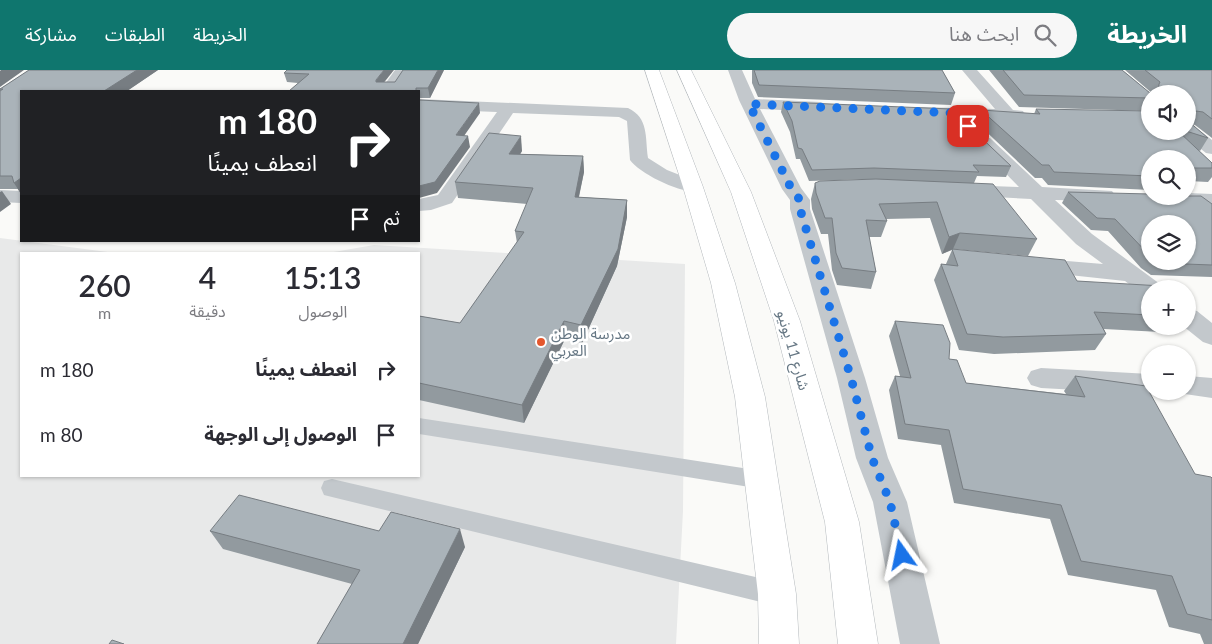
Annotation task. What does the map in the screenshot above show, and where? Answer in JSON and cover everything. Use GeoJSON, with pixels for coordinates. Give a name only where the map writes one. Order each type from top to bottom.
{"type":"FeatureCollection","features":[{"type":"Feature","properties":{"kind":"highway"},"geometry":{"type":"LineString","coordinates":[[652,70],[693,187],[723,284],[750,397],[777,594],[779,644]]}},
{"type":"Feature","properties":{"kind":"highway","name":"شارع 11 يونيو"},"geometry":{"type":"LineString","coordinates":[[684,70],[741,192],[787,322],[842,522],[858,644]]}},
{"type":"Feature","properties":{"kind":"street"},"geometry":{"type":"LineString","coordinates":[[389,90],[402,70]]}},
{"type":"Feature","properties":{"kind":"street"},"geometry":{"type":"LineString","coordinates":[[735,70],[749,104],[802,189],[800,209],[851,378],[872,458],[890,502],[920,644]]}},
{"type":"Feature","properties":{"kind":"street"},"geometry":{"type":"LineString","coordinates":[[969,70],[1009,115]]}},
{"type":"Feature","properties":{"kind":"street"},"geometry":{"type":"LineString","coordinates":[[420,104],[606,110],[631,116],[635,121],[639,160],[660,174],[693,187]]}},
{"type":"Feature","properties":{"kind":"street"},"geometry":{"type":"LineString","coordinates":[[749,104],[837,108]]}},
{"type":"Feature","properties":{"kind":"street"},"geometry":{"type":"LineString","coordinates":[[420,205],[431,204],[445,199],[509,107]]}},
{"type":"Feature","properties":{"kind":"street"},"geometry":{"type":"LineString","coordinates":[[905,111],[1037,116]]}},
{"type":"Feature","properties":{"kind":"street"},"geometry":{"type":"LineString","coordinates":[[954,113],[1084,239],[1141,281]]}},
{"type":"Feature","properties":{"kind":"street"},"geometry":{"type":"LineString","coordinates":[[1196,136],[1212,149]]}},
{"type":"Feature","properties":{"kind":"street"},"geometry":{"type":"LineString","coordinates":[[948,190],[1212,200]]}},
{"type":"Feature","properties":{"kind":"street"},"geometry":{"type":"LineString","coordinates":[[0,196],[20,197]]}},
{"type":"Feature","properties":{"kind":"street"},"geometry":{"type":"LineString","coordinates":[[1013,263],[1132,274]]}},
{"type":"Feature","properties":{"kind":"street"},"geometry":{"type":"LineString","coordinates":[[1196,323],[1212,336]]}},
{"type":"Feature","properties":{"kind":"street"},"geometry":{"type":"LineString","coordinates":[[1041,378],[1141,384]]}},
{"type":"Feature","properties":{"kind":"street"},"geometry":{"type":"LineString","coordinates":[[1196,387],[1212,388]]}},
{"type":"Feature","properties":{"kind":"lane"},"geometry":{"type":"LineString","coordinates":[[420,426],[762,480]]}},
{"type":"Feature","properties":{"kind":"lane"},"geometry":{"type":"LineString","coordinates":[[332,488],[777,594]]}},
{"type":"Feature","properties":{"kind":"shaded area"},"geometry":{"type":"Polygon","coordinates":[[[0,238],[108,252],[20,252],[20,477],[420,477],[420,252],[334,252],[374,245],[685,264],[683,511],[676,644],[0,644],[0,238]]]}},
{"type":"Feature","properties":{"kind":"building"},"geometry":{"type":"Polygon","coordinates":[[[29,70],[137,70],[106,90],[20,90],[20,179],[14,183],[12,176],[0,176],[0,91],[3,89],[0,89],[29,70]]]}},
{"type":"Feature","properties":{"kind":"building"},"geometry":{"type":"Polygon","coordinates":[[[287,70],[384,70],[376,82],[395,82],[403,70],[438,70],[428,88],[416,88],[416,90],[290,90],[309,74],[284,73],[287,70]]]}},
{"type":"Feature","properties":{"kind":"building"},"geometry":{"type":"Polygon","coordinates":[[[754,70],[942,70],[955,93],[759,85],[754,70]]]}},
{"type":"Feature","properties":{"kind":"building"},"geometry":{"type":"Polygon","coordinates":[[[1003,70],[1122,70],[1141,86],[1141,98],[1024,95],[1003,70]]]}},
{"type":"Feature","properties":{"kind":"building"},"geometry":{"type":"Polygon","coordinates":[[[1145,70],[1212,70],[1212,119],[1203,112],[1196,111],[1196,85],[1159,85],[1160,82],[1145,70]]]}},
{"type":"Feature","properties":{"kind":"building"},"geometry":{"type":"Polygon","coordinates":[[[420,100],[479,103],[456,135],[468,136],[435,182],[420,186],[420,100]]]}},
{"type":"Feature","properties":{"kind":"building"},"geometry":{"type":"Polygon","coordinates":[[[783,102],[951,109],[1011,166],[973,165],[979,172],[874,168],[812,170],[802,149],[798,148],[792,121],[783,102]]]}},
{"type":"Feature","properties":{"kind":"building"},"geometry":{"type":"Polygon","coordinates":[[[1036,109],[1141,111],[1141,140],[1188,140],[1212,163],[1212,168],[1196,168],[1196,150],[1141,150],[1141,176],[1054,172],[1049,165],[1042,165],[981,110],[1040,114],[1036,109]]]}},
{"type":"Feature","properties":{"kind":"building"},"geometry":{"type":"Polygon","coordinates":[[[1196,128],[1208,138],[1196,134],[1196,128]]]}},
{"type":"Feature","properties":{"kind":"building"},"geometry":{"type":"Polygon","coordinates":[[[489,133],[521,136],[509,154],[583,156],[575,197],[627,200],[618,249],[581,325],[564,321],[522,405],[420,383],[420,316],[460,323],[524,232],[515,231],[533,188],[455,182],[489,133]]]}},
{"type":"Feature","properties":{"kind":"building"},"geometry":{"type":"Polygon","coordinates":[[[876,179],[993,184],[1037,239],[960,233],[949,237],[937,202],[879,204],[887,221],[866,220],[876,272],[842,268],[836,253],[832,218],[825,218],[816,193],[815,183],[820,181],[876,179]]]}},
{"type":"Feature","properties":{"kind":"building"},"geometry":{"type":"Polygon","coordinates":[[[1068,192],[1141,194],[1141,205],[1196,205],[1196,196],[1201,196],[1212,204],[1212,265],[1196,264],[1196,215],[1141,215],[1141,246],[1115,219],[1097,218],[1068,192]]]}},
{"type":"Feature","properties":{"kind":"building"},"geometry":{"type":"Polygon","coordinates":[[[952,249],[1065,260],[1077,281],[1141,285],[1141,315],[1094,312],[1106,334],[1003,337],[967,334],[941,264],[958,266],[952,249]]]}},
{"type":"Feature","properties":{"kind":"building"},"geometry":{"type":"Polygon","coordinates":[[[895,321],[943,325],[950,343],[949,359],[957,360],[966,383],[1085,397],[1075,376],[1141,385],[1141,400],[1154,400],[1195,474],[1212,478],[1212,620],[1187,614],[1172,576],[1081,561],[1061,505],[963,489],[949,430],[905,424],[895,376],[911,378],[895,321]]]}},
{"type":"Feature","properties":{"kind":"building"},"geometry":{"type":"Polygon","coordinates":[[[239,495],[379,531],[391,512],[460,529],[403,644],[317,644],[360,570],[210,531],[239,495]]]}},
{"type":"Feature","properties":{"kind":"building"},"geometry":{"type":"Polygon","coordinates":[[[112,640],[124,644],[109,644],[112,640]]]}},
{"type":"Feature","properties":{"kind":"place","name":"مدرسة الوطن العربي"},"geometry":{"type":"Point","coordinates":[541,342]}},
{"type":"Feature","properties":{"kind":"route"},"geometry":{"type":"LineString","coordinates":[[902,555],[890,502],[872,458],[851,378],[800,209],[800,200],[792,190],[749,104],[954,113],[968,126]]}}]}
